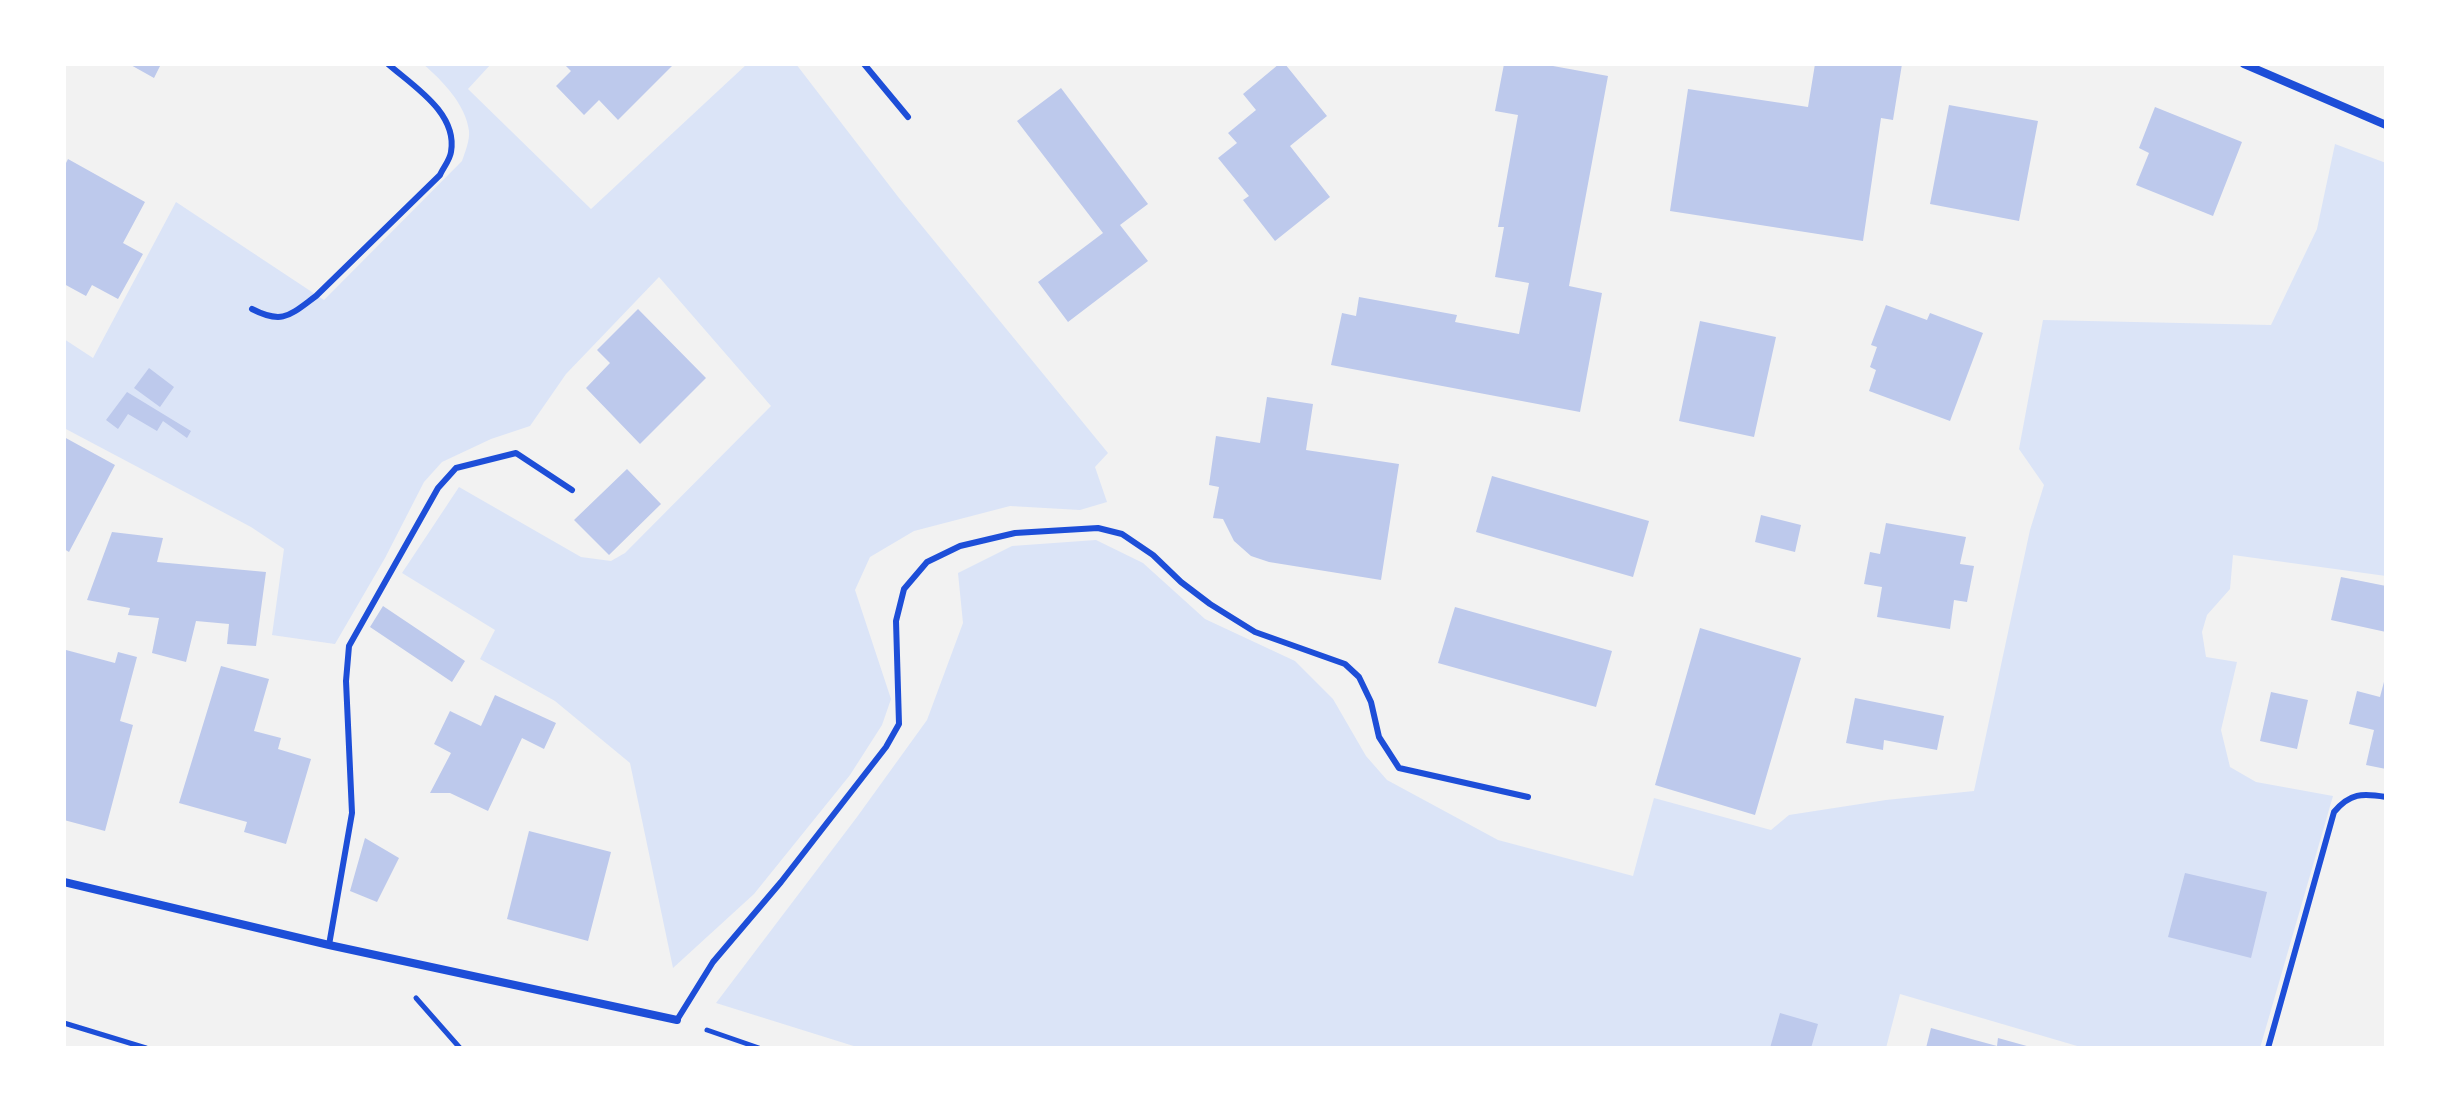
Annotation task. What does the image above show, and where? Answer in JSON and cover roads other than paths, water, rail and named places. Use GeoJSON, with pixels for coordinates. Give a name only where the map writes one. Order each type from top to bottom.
{"type":"FeatureCollection","features":[{"type":"Feature","properties":{"kind":"street"},"geometry":{"type":"LineString","coordinates":[[2244,64],[2386,125]]}},
{"type":"Feature","properties":{"kind":"street"},"geometry":{"type":"LineString","coordinates":[[64,882],[329,945],[677,1020]]}},
{"type":"Feature","properties":{"kind":"lane"},"geometry":{"type":"LineString","coordinates":[[252,309],[269,318],[282,318],[298,309],[316,296],[440,175],[451,154],[450,132],[439,108],[388,64]]}},
{"type":"Feature","properties":{"kind":"lane"},"geometry":{"type":"LineString","coordinates":[[864,64],[908,117]]}},
{"type":"Feature","properties":{"kind":"lane"},"geometry":{"type":"LineString","coordinates":[[329,945],[352,813],[346,681],[349,646],[438,488],[456,468],[516,453],[572,490]]}},
{"type":"Feature","properties":{"kind":"lane"},"geometry":{"type":"LineString","coordinates":[[677,1020],[713,962],[781,882],[886,747],[899,724],[896,621],[904,589],[927,562],[960,546],[1015,533],[1098,528],[1122,534],[1153,555],[1210,604],[1255,632],[1345,664],[1359,677],[1371,702],[1379,737],[1399,768],[1528,797]]}},
{"type":"Feature","properties":{"kind":"lane"},"geometry":{"type":"LineString","coordinates":[[2268,1048],[2334,812],[2345,799],[2367,794],[2386,797]]}}]}
